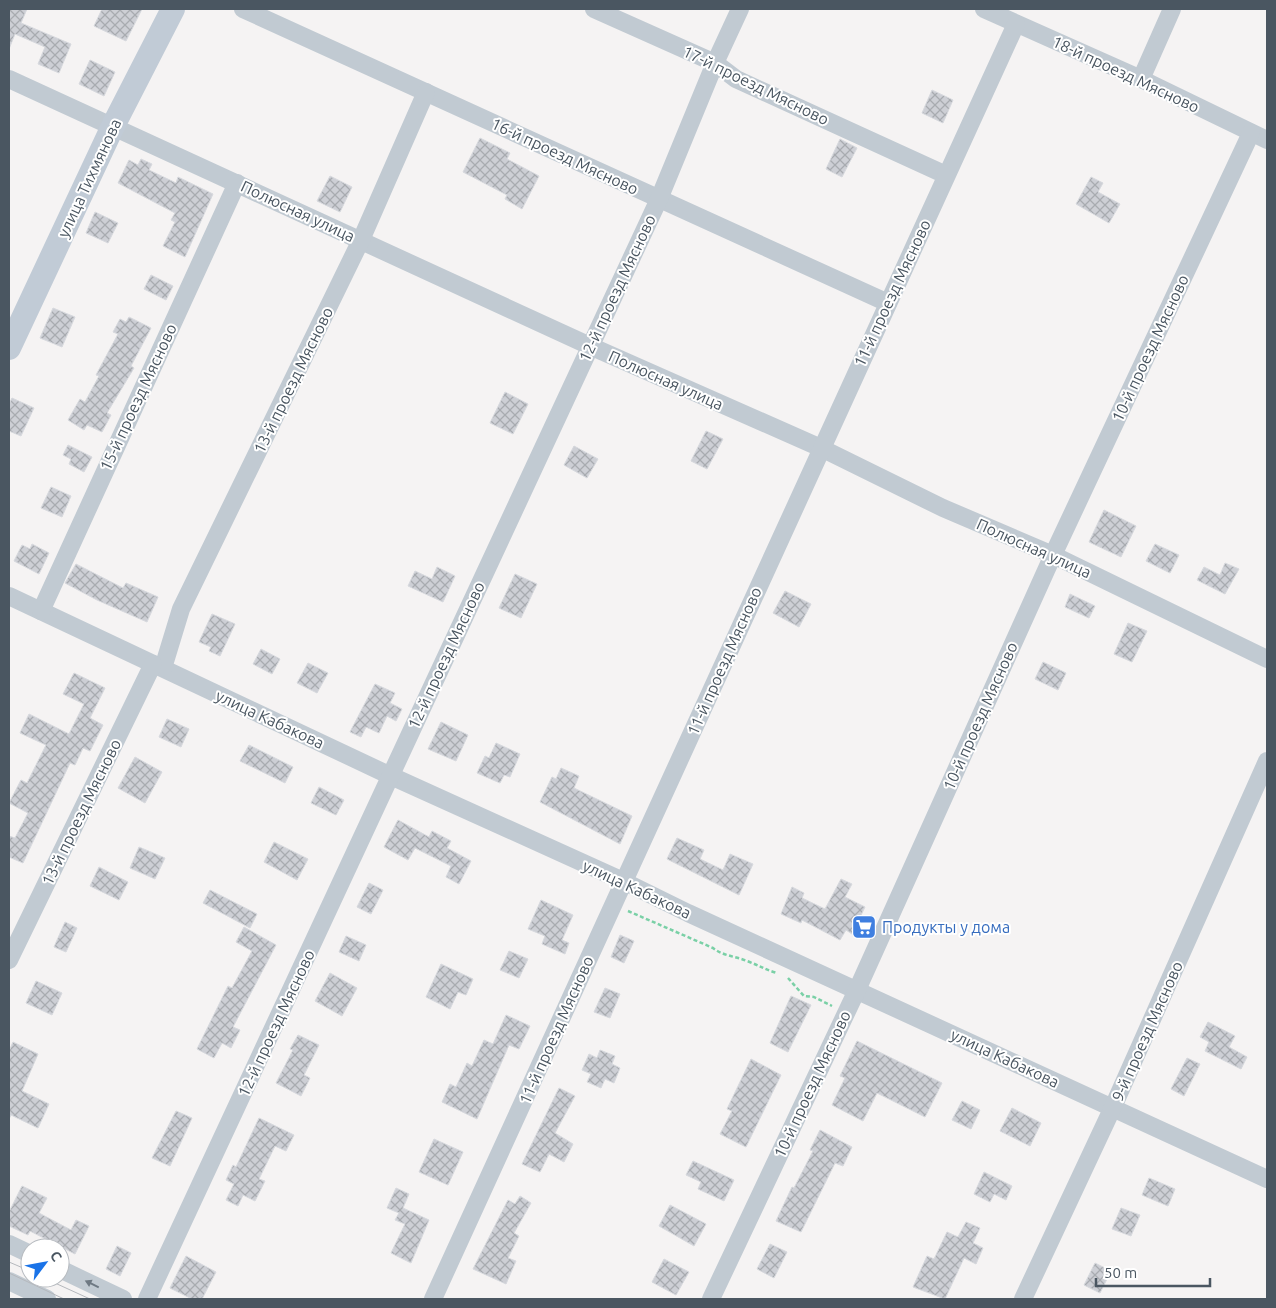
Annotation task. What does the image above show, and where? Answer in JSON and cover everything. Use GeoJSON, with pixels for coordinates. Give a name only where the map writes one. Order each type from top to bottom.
{"type":"FeatureCollection","features":[{"type":"Feature","properties":{"kind":"street","name":"улица Тихмянова"},"geometry":{"type":"LineString","coordinates":[[9,348],[113,126],[173,9]]}},
{"type":"Feature","properties":{"kind":"street","name":"16-й проезд Мясново"},"geometry":{"type":"LineString","coordinates":[[243,9],[888,304]]}},
{"type":"Feature","properties":{"kind":"street","name":"17-й проезд Мясново"},"geometry":{"type":"LineString","coordinates":[[594,9],[715,63],[736,79],[946,175]]}},
{"type":"Feature","properties":{"kind":"street","name":"12-й проезд Мясново"},"geometry":{"type":"LineString","coordinates":[[147,1299],[659,199],[715,63],[740,9]]}},
{"type":"Feature","properties":{"kind":"street","name":"18-й проезд Мясново"},"geometry":{"type":"LineString","coordinates":[[984,9],[1141,79],[1259,137]]}},
{"type":"Feature","properties":{"kind":"street"},"geometry":{"type":"LineString","coordinates":[[1141,79],[1172,9]]}},
{"type":"Feature","properties":{"kind":"street","name":"11-й проезд Мясново"},"geometry":{"type":"LineString","coordinates":[[434,1299],[1016,24]]}},
{"type":"Feature","properties":{"kind":"street","name":"Полюсная улица"},"geometry":{"type":"LineString","coordinates":[[9,79],[590,346],[821,448],[943,508],[1053,555],[1267,659]]}},
{"type":"Feature","properties":{"kind":"street","name":"13-й проезд Мясново"},"geometry":{"type":"LineString","coordinates":[[9,960],[158,666],[181,609],[361,240],[426,92]]}},
{"type":"Feature","properties":{"kind":"street","name":"10-й проезд Мясново"},"geometry":{"type":"LineString","coordinates":[[711,1299],[846,1013],[1053,555],[1259,137]]}},
{"type":"Feature","properties":{"kind":"street","name":"15-й проезд Мясново"},"geometry":{"type":"LineString","coordinates":[[41,611],[237,183]]}},
{"type":"Feature","properties":{"kind":"street","name":"улица Кабакова"},"geometry":{"type":"LineString","coordinates":[[9,596],[391,776],[624,881],[1267,1179]]}},
{"type":"Feature","properties":{"kind":"street","name":"9-й проезд Мясново"},"geometry":{"type":"LineString","coordinates":[[1023,1299],[1113,1107],[1267,761]]}},
{"type":"Feature","properties":{"kind":"street"},"geometry":{"type":"LineString","coordinates":[[70,1274],[123,1299]]}},
{"type":"Feature","properties":{"kind":"street"},"geometry":{"type":"LineString","coordinates":[[9,1281],[47,1299]]}},
{"type":"Feature","properties":{"kind":"path"},"geometry":{"type":"LineString","coordinates":[[613,904],[720,953],[747,961],[765,970],[785,975],[804,996],[814,997],[846,1013]]}},
{"type":"Feature","properties":{"kind":"building"},"geometry":{"type":"Polygon","coordinates":[[[9,9],[27,9],[21,23],[71,44],[59,73],[38,64],[45,47],[15,34],[9,49],[9,9]]]}},
{"type":"Feature","properties":{"kind":"building"},"geometry":{"type":"Polygon","coordinates":[[[102,9],[142,9],[126,41],[94,26],[102,9]]]}},
{"type":"Feature","properties":{"kind":"building"},"geometry":{"type":"Polygon","coordinates":[[[90,60],[115,72],[104,96],[79,84],[90,60]]]}},
{"type":"Feature","properties":{"kind":"building"},"geometry":{"type":"Polygon","coordinates":[[[932,90],[953,100],[943,123],[922,113],[932,90]]]}},
{"type":"Feature","properties":{"kind":"building"},"geometry":{"type":"Polygon","coordinates":[[[480,138],[510,153],[507,159],[539,176],[522,209],[505,199],[507,195],[463,172],[480,138]]]}},
{"type":"Feature","properties":{"kind":"building"},"geometry":{"type":"Polygon","coordinates":[[[840,139],[857,148],[842,177],[826,169],[840,139]]]}},
{"type":"Feature","properties":{"kind":"building"},"geometry":{"type":"Polygon","coordinates":[[[141,159],[152,164],[149,170],[176,183],[178,177],[213,194],[185,257],[163,246],[175,222],[171,220],[175,213],[118,183],[129,160],[138,165],[141,159]]]}},
{"type":"Feature","properties":{"kind":"building"},"geometry":{"type":"Polygon","coordinates":[[[330,176],[352,187],[340,212],[317,201],[330,176]]]}},
{"type":"Feature","properties":{"kind":"building"},"geometry":{"type":"Polygon","coordinates":[[[1091,177],[1103,183],[1098,192],[1120,204],[1109,223],[1076,204],[1091,177]]]}},
{"type":"Feature","properties":{"kind":"building"},"geometry":{"type":"Polygon","coordinates":[[[95,212],[118,223],[108,243],[86,233],[95,212]]]}},
{"type":"Feature","properties":{"kind":"building"},"geometry":{"type":"Polygon","coordinates":[[[151,275],[173,286],[166,300],[144,289],[151,275]]]}},
{"type":"Feature","properties":{"kind":"building"},"geometry":{"type":"Polygon","coordinates":[[[53,308],[75,317],[62,347],[40,338],[53,308]]]}},
{"type":"Feature","properties":{"kind":"building"},"geometry":{"type":"Polygon","coordinates":[[[129,317],[151,328],[131,366],[134,368],[107,413],[111,415],[102,432],[87,425],[84,430],[68,420],[80,399],[85,402],[99,376],[96,375],[118,334],[113,332],[120,319],[126,322],[129,317]]]}},
{"type":"Feature","properties":{"kind":"building"},"geometry":{"type":"Polygon","coordinates":[[[505,392],[528,404],[513,434],[490,423],[505,392]]]}},
{"type":"Feature","properties":{"kind":"building"},"geometry":{"type":"Polygon","coordinates":[[[12,398],[34,408],[21,436],[9,431],[9,404],[12,398]]]}},
{"type":"Feature","properties":{"kind":"building"},"geometry":{"type":"Polygon","coordinates":[[[706,431],[723,439],[707,469],[691,461],[706,431]]]}},
{"type":"Feature","properties":{"kind":"building"},"geometry":{"type":"Polygon","coordinates":[[[68,445],[92,457],[84,472],[69,464],[71,459],[63,455],[68,445]]]}},
{"type":"Feature","properties":{"kind":"building"},"geometry":{"type":"Polygon","coordinates":[[[574,446],[598,459],[587,478],[564,465],[574,446]]]}},
{"type":"Feature","properties":{"kind":"building"},"geometry":{"type":"Polygon","coordinates":[[[51,487],[71,496],[62,517],[41,508],[51,487]]]}},
{"type":"Feature","properties":{"kind":"building"},"geometry":{"type":"Polygon","coordinates":[[[1104,510],[1136,526],[1121,557],[1089,542],[1104,510]]]}},
{"type":"Feature","properties":{"kind":"building"},"geometry":{"type":"Polygon","coordinates":[[[32,544],[49,553],[39,574],[14,561],[22,545],[30,549],[32,544]]]}},
{"type":"Feature","properties":{"kind":"building"},"geometry":{"type":"Polygon","coordinates":[[[1155,544],[1179,555],[1170,573],[1146,561],[1155,544]]]}},
{"type":"Feature","properties":{"kind":"building"},"geometry":{"type":"Polygon","coordinates":[[[1225,563],[1239,569],[1225,594],[1197,580],[1204,567],[1220,575],[1225,563]]]}},
{"type":"Feature","properties":{"kind":"building"},"geometry":{"type":"Polygon","coordinates":[[[76,564],[123,588],[126,583],[158,597],[147,622],[97,600],[65,583],[76,564]]]}},
{"type":"Feature","properties":{"kind":"building"},"geometry":{"type":"Polygon","coordinates":[[[437,567],[455,576],[443,602],[408,586],[415,571],[432,579],[437,567]]]}},
{"type":"Feature","properties":{"kind":"building"},"geometry":{"type":"Polygon","coordinates":[[[515,574],[537,584],[521,618],[499,608],[515,574]]]}},
{"type":"Feature","properties":{"kind":"building"},"geometry":{"type":"Polygon","coordinates":[[[785,591],[811,604],[799,627],[773,613],[785,591]]]}},
{"type":"Feature","properties":{"kind":"building"},"geometry":{"type":"Polygon","coordinates":[[[1070,594],[1095,606],[1089,618],[1065,607],[1070,594]]]}},
{"type":"Feature","properties":{"kind":"building"},"geometry":{"type":"Polygon","coordinates":[[[212,614],[235,624],[220,656],[209,651],[211,647],[199,642],[212,614]]]}},
{"type":"Feature","properties":{"kind":"building"},"geometry":{"type":"Polygon","coordinates":[[[1128,623],[1147,631],[1132,662],[1114,654],[1128,623]]]}},
{"type":"Feature","properties":{"kind":"building"},"geometry":{"type":"Polygon","coordinates":[[[261,649],[280,659],[272,674],[253,664],[261,649]]]}},
{"type":"Feature","properties":{"kind":"building"},"geometry":{"type":"Polygon","coordinates":[[[1043,662],[1066,673],[1058,690],[1035,679],[1043,662]]]}},
{"type":"Feature","properties":{"kind":"building"},"geometry":{"type":"Polygon","coordinates":[[[308,663],[328,673],[317,693],[297,683],[308,663]]]}},
{"type":"Feature","properties":{"kind":"building"},"geometry":{"type":"Polygon","coordinates":[[[74,673],[105,688],[90,718],[103,725],[90,751],[83,748],[75,765],[70,763],[23,863],[9,857],[9,836],[15,838],[28,813],[9,803],[21,780],[27,783],[46,745],[20,733],[29,714],[69,734],[84,704],[63,694],[74,673]]]}},
{"type":"Feature","properties":{"kind":"building"},"geometry":{"type":"Polygon","coordinates":[[[375,684],[395,693],[390,703],[402,709],[396,721],[387,716],[379,733],[366,727],[361,737],[350,732],[375,684]]]}},
{"type":"Feature","properties":{"kind":"building"},"geometry":{"type":"Polygon","coordinates":[[[167,719],[189,729],[181,747],[159,737],[167,719]]]}},
{"type":"Feature","properties":{"kind":"building"},"geometry":{"type":"Polygon","coordinates":[[[441,722],[468,735],[456,761],[428,749],[441,722]]]}},
{"type":"Feature","properties":{"kind":"building"},"geometry":{"type":"Polygon","coordinates":[[[496,743],[520,754],[510,777],[504,775],[500,783],[477,773],[485,756],[489,758],[496,743]]]}},
{"type":"Feature","properties":{"kind":"building"},"geometry":{"type":"Polygon","coordinates":[[[249,745],[293,767],[285,783],[240,761],[249,745]]]}},
{"type":"Feature","properties":{"kind":"building"},"geometry":{"type":"Polygon","coordinates":[[[135,757],[162,772],[145,803],[118,788],[135,757]]]}},
{"type":"Feature","properties":{"kind":"building"},"geometry":{"type":"Polygon","coordinates":[[[561,768],[579,776],[574,788],[632,816],[620,844],[540,802],[552,777],[556,779],[561,768]]]}},
{"type":"Feature","properties":{"kind":"building"},"geometry":{"type":"Polygon","coordinates":[[[319,787],[344,800],[336,815],[311,803],[319,787]]]}},
{"type":"Feature","properties":{"kind":"building"},"geometry":{"type":"Polygon","coordinates":[[[398,820],[429,837],[432,831],[451,841],[447,848],[471,861],[459,884],[446,877],[451,866],[415,848],[408,860],[384,847],[398,820]]]}},
{"type":"Feature","properties":{"kind":"building"},"geometry":{"type":"Polygon","coordinates":[[[677,838],[704,850],[700,859],[723,870],[730,854],[753,864],[739,895],[667,859],[677,838]]]}},
{"type":"Feature","properties":{"kind":"building"},"geometry":{"type":"Polygon","coordinates":[[[274,842],[308,859],[297,880],[264,862],[274,842]]]}},
{"type":"Feature","properties":{"kind":"building"},"geometry":{"type":"Polygon","coordinates":[[[139,847],[165,858],[155,879],[130,868],[139,847]]]}},
{"type":"Feature","properties":{"kind":"building"},"geometry":{"type":"Polygon","coordinates":[[[99,867],[128,882],[119,900],[90,886],[99,867]]]}},
{"type":"Feature","properties":{"kind":"building"},"geometry":{"type":"Polygon","coordinates":[[[841,879],[852,884],[845,897],[865,907],[852,934],[846,930],[840,940],[802,920],[801,923],[781,914],[792,887],[804,893],[802,898],[825,909],[841,879]]]}},
{"type":"Feature","properties":{"kind":"building"},"geometry":{"type":"Polygon","coordinates":[[[369,883],[383,890],[371,914],[357,907],[369,883]]]}},
{"type":"Feature","properties":{"kind":"building"},"geometry":{"type":"Polygon","coordinates":[[[210,890],[257,914],[250,928],[203,903],[210,890]]]}},
{"type":"Feature","properties":{"kind":"building"},"geometry":{"type":"Polygon","coordinates":[[[541,900],[573,915],[562,940],[569,943],[565,954],[542,944],[545,936],[528,929],[541,900]]]}},
{"type":"Feature","properties":{"kind":"building"},"geometry":{"type":"Polygon","coordinates":[[[65,922],[77,928],[66,952],[54,947],[65,922]]]}},
{"type":"Feature","properties":{"kind":"building"},"geometry":{"type":"Polygon","coordinates":[[[244,927],[276,945],[233,1027],[240,1030],[231,1048],[222,1043],[214,1058],[197,1049],[228,986],[232,988],[252,951],[236,942],[244,927]]]}},
{"type":"Feature","properties":{"kind":"building"},"geometry":{"type":"Polygon","coordinates":[[[620,935],[634,941],[624,963],[611,957],[620,935]]]}},
{"type":"Feature","properties":{"kind":"building"},"geometry":{"type":"Polygon","coordinates":[[[346,936],[366,945],[359,961],[339,952],[346,936]]]}},
{"type":"Feature","properties":{"kind":"building"},"geometry":{"type":"Polygon","coordinates":[[[509,951],[528,959],[519,978],[500,970],[509,951]]]}},
{"type":"Feature","properties":{"kind":"building"},"geometry":{"type":"Polygon","coordinates":[[[441,964],[473,979],[466,995],[458,992],[450,1009],[426,997],[441,964]]]}},
{"type":"Feature","properties":{"kind":"building"},"geometry":{"type":"Polygon","coordinates":[[[330,973],[357,988],[342,1016],[315,1001],[330,973]]]}},
{"type":"Feature","properties":{"kind":"building"},"geometry":{"type":"Polygon","coordinates":[[[36,981],[62,993],[52,1015],[26,1003],[36,981]]]}},
{"type":"Feature","properties":{"kind":"building"},"geometry":{"type":"Polygon","coordinates":[[[605,988],[620,994],[610,1018],[594,1012],[605,988]]]}},
{"type":"Feature","properties":{"kind":"building"},"geometry":{"type":"Polygon","coordinates":[[[791,996],[811,1005],[788,1052],[770,1043],[791,996]]]}},
{"type":"Feature","properties":{"kind":"building"},"geometry":{"type":"Polygon","coordinates":[[[506,1015],[530,1026],[519,1049],[509,1045],[477,1119],[442,1102],[450,1084],[456,1087],[467,1063],[472,1066],[484,1040],[493,1044],[506,1015]]]}},
{"type":"Feature","properties":{"kind":"building"},"geometry":{"type":"Polygon","coordinates":[[[1208,1022],[1235,1036],[1229,1047],[1247,1057],[1241,1069],[1205,1051],[1209,1042],[1200,1037],[1208,1022]]]}},
{"type":"Feature","properties":{"kind":"building"},"geometry":{"type":"Polygon","coordinates":[[[298,1035],[319,1045],[304,1075],[310,1078],[301,1096],[276,1083],[293,1050],[290,1049],[298,1035]]]}},
{"type":"Feature","properties":{"kind":"building"},"geometry":{"type":"Polygon","coordinates":[[[857,1041],[942,1083],[925,1117],[877,1093],[863,1121],[832,1105],[845,1078],[840,1076],[857,1041]]]}},
{"type":"Feature","properties":{"kind":"building"},"geometry":{"type":"Polygon","coordinates":[[[13,1042],[38,1054],[22,1091],[49,1104],[38,1128],[11,1115],[9,1119],[9,1051],[13,1042]]]}},
{"type":"Feature","properties":{"kind":"building"},"geometry":{"type":"Polygon","coordinates":[[[600,1050],[615,1056],[612,1064],[620,1068],[614,1083],[605,1079],[601,1088],[587,1082],[591,1074],[582,1070],[589,1054],[597,1058],[600,1050]]]}},
{"type":"Feature","properties":{"kind":"building"},"geometry":{"type":"Polygon","coordinates":[[[1187,1058],[1200,1064],[1184,1096],[1171,1089],[1187,1058]]]}},
{"type":"Feature","properties":{"kind":"building"},"geometry":{"type":"Polygon","coordinates":[[[751,1059],[781,1075],[746,1147],[720,1134],[732,1111],[727,1109],[751,1059]]]}},
{"type":"Feature","properties":{"kind":"building"},"geometry":{"type":"Polygon","coordinates":[[[559,1088],[575,1096],[555,1133],[573,1144],[564,1162],[549,1154],[540,1172],[522,1164],[559,1088]]]}},
{"type":"Feature","properties":{"kind":"building"},"geometry":{"type":"Polygon","coordinates":[[[962,1101],[980,1110],[971,1129],[952,1120],[962,1101]]]}},
{"type":"Feature","properties":{"kind":"building"},"geometry":{"type":"Polygon","coordinates":[[[1012,1108],[1041,1123],[1030,1146],[1000,1131],[1012,1108]]]}},
{"type":"Feature","properties":{"kind":"building"},"geometry":{"type":"Polygon","coordinates":[[[176,1111],[192,1118],[170,1166],[152,1158],[176,1111]]]}},
{"type":"Feature","properties":{"kind":"building"},"geometry":{"type":"Polygon","coordinates":[[[259,1118],[294,1135],[286,1151],[275,1146],[259,1179],[265,1181],[255,1201],[243,1195],[238,1206],[226,1200],[234,1184],[226,1180],[233,1165],[236,1167],[259,1118]]]}},
{"type":"Feature","properties":{"kind":"building"},"geometry":{"type":"Polygon","coordinates":[[[820,1130],[852,1147],[843,1166],[835,1163],[801,1232],[776,1221],[792,1187],[794,1188],[813,1151],[810,1150],[820,1130]]]}},
{"type":"Feature","properties":{"kind":"building"},"geometry":{"type":"Polygon","coordinates":[[[434,1139],[463,1152],[448,1185],[419,1172],[434,1139]]]}},
{"type":"Feature","properties":{"kind":"building"},"geometry":{"type":"Polygon","coordinates":[[[693,1161],[734,1180],[724,1201],[698,1189],[701,1182],[686,1175],[693,1161]]]}},
{"type":"Feature","properties":{"kind":"building"},"geometry":{"type":"Polygon","coordinates":[[[984,1172],[1012,1186],[1006,1200],[994,1194],[990,1202],[974,1194],[984,1172]]]}},
{"type":"Feature","properties":{"kind":"building"},"geometry":{"type":"Polygon","coordinates":[[[1149,1178],[1175,1189],[1168,1206],[1142,1195],[1149,1178]]]}},
{"type":"Feature","properties":{"kind":"building"},"geometry":{"type":"Polygon","coordinates":[[[22,1186],[47,1198],[39,1213],[71,1230],[76,1220],[89,1226],[75,1254],[70,1251],[70,1238],[44,1238],[30,1231],[28,1235],[9,1226],[9,1212],[22,1186]]]}},
{"type":"Feature","properties":{"kind":"building"},"geometry":{"type":"Polygon","coordinates":[[[396,1188],[409,1194],[403,1208],[429,1220],[411,1263],[391,1253],[405,1224],[395,1220],[399,1213],[387,1208],[396,1188]]]}},
{"type":"Feature","properties":{"kind":"building"},"geometry":{"type":"Polygon","coordinates":[[[520,1196],[531,1203],[514,1233],[519,1236],[508,1258],[516,1261],[506,1284],[473,1269],[508,1200],[515,1204],[520,1196]]]}},
{"type":"Feature","properties":{"kind":"building"},"geometry":{"type":"Polygon","coordinates":[[[670,1205],[706,1224],[694,1246],[659,1226],[670,1205]]]}},
{"type":"Feature","properties":{"kind":"building"},"geometry":{"type":"Polygon","coordinates":[[[1121,1208],[1140,1215],[1131,1236],[1112,1229],[1121,1208]]]}},
{"type":"Feature","properties":{"kind":"building"},"geometry":{"type":"Polygon","coordinates":[[[966,1222],[980,1228],[973,1243],[983,1248],[976,1264],[964,1258],[945,1299],[913,1287],[927,1256],[934,1259],[947,1232],[958,1237],[966,1222]]]}},
{"type":"Feature","properties":{"kind":"building"},"geometry":{"type":"Polygon","coordinates":[[[770,1244],[787,1252],[774,1278],[757,1269],[770,1244]]]}},
{"type":"Feature","properties":{"kind":"building"},"geometry":{"type":"Polygon","coordinates":[[[117,1246],[131,1253],[120,1276],[106,1269],[117,1246]]]}},
{"type":"Feature","properties":{"kind":"building"},"geometry":{"type":"Polygon","coordinates":[[[186,1256],[216,1272],[202,1299],[192,1299],[170,1288],[186,1256]]]}},
{"type":"Feature","properties":{"kind":"building"},"geometry":{"type":"Polygon","coordinates":[[[664,1259],[689,1272],[676,1295],[652,1282],[664,1259]]]}},
{"type":"Feature","properties":{"kind":"building"},"geometry":{"type":"Polygon","coordinates":[[[1095,1263],[1111,1271],[1100,1293],[1084,1285],[1095,1263]]]}},
{"type":"Feature","properties":{"kind":"tram line"},"geometry":{"type":"LineString","coordinates":[[9,1262],[20,1267]]}},
{"type":"Feature","properties":{"kind":"tram line"},"geometry":{"type":"LineString","coordinates":[[9,1273],[64,1299]]}},
{"type":"Feature","properties":{"kind":"tram line"},"geometry":{"type":"LineString","coordinates":[[66,1288],[90,1299]]}},
{"type":"Feature","properties":{"kind":"place","name":"Продукты у дома"},"geometry":{"type":"Point","coordinates":[864,927]}}]}
